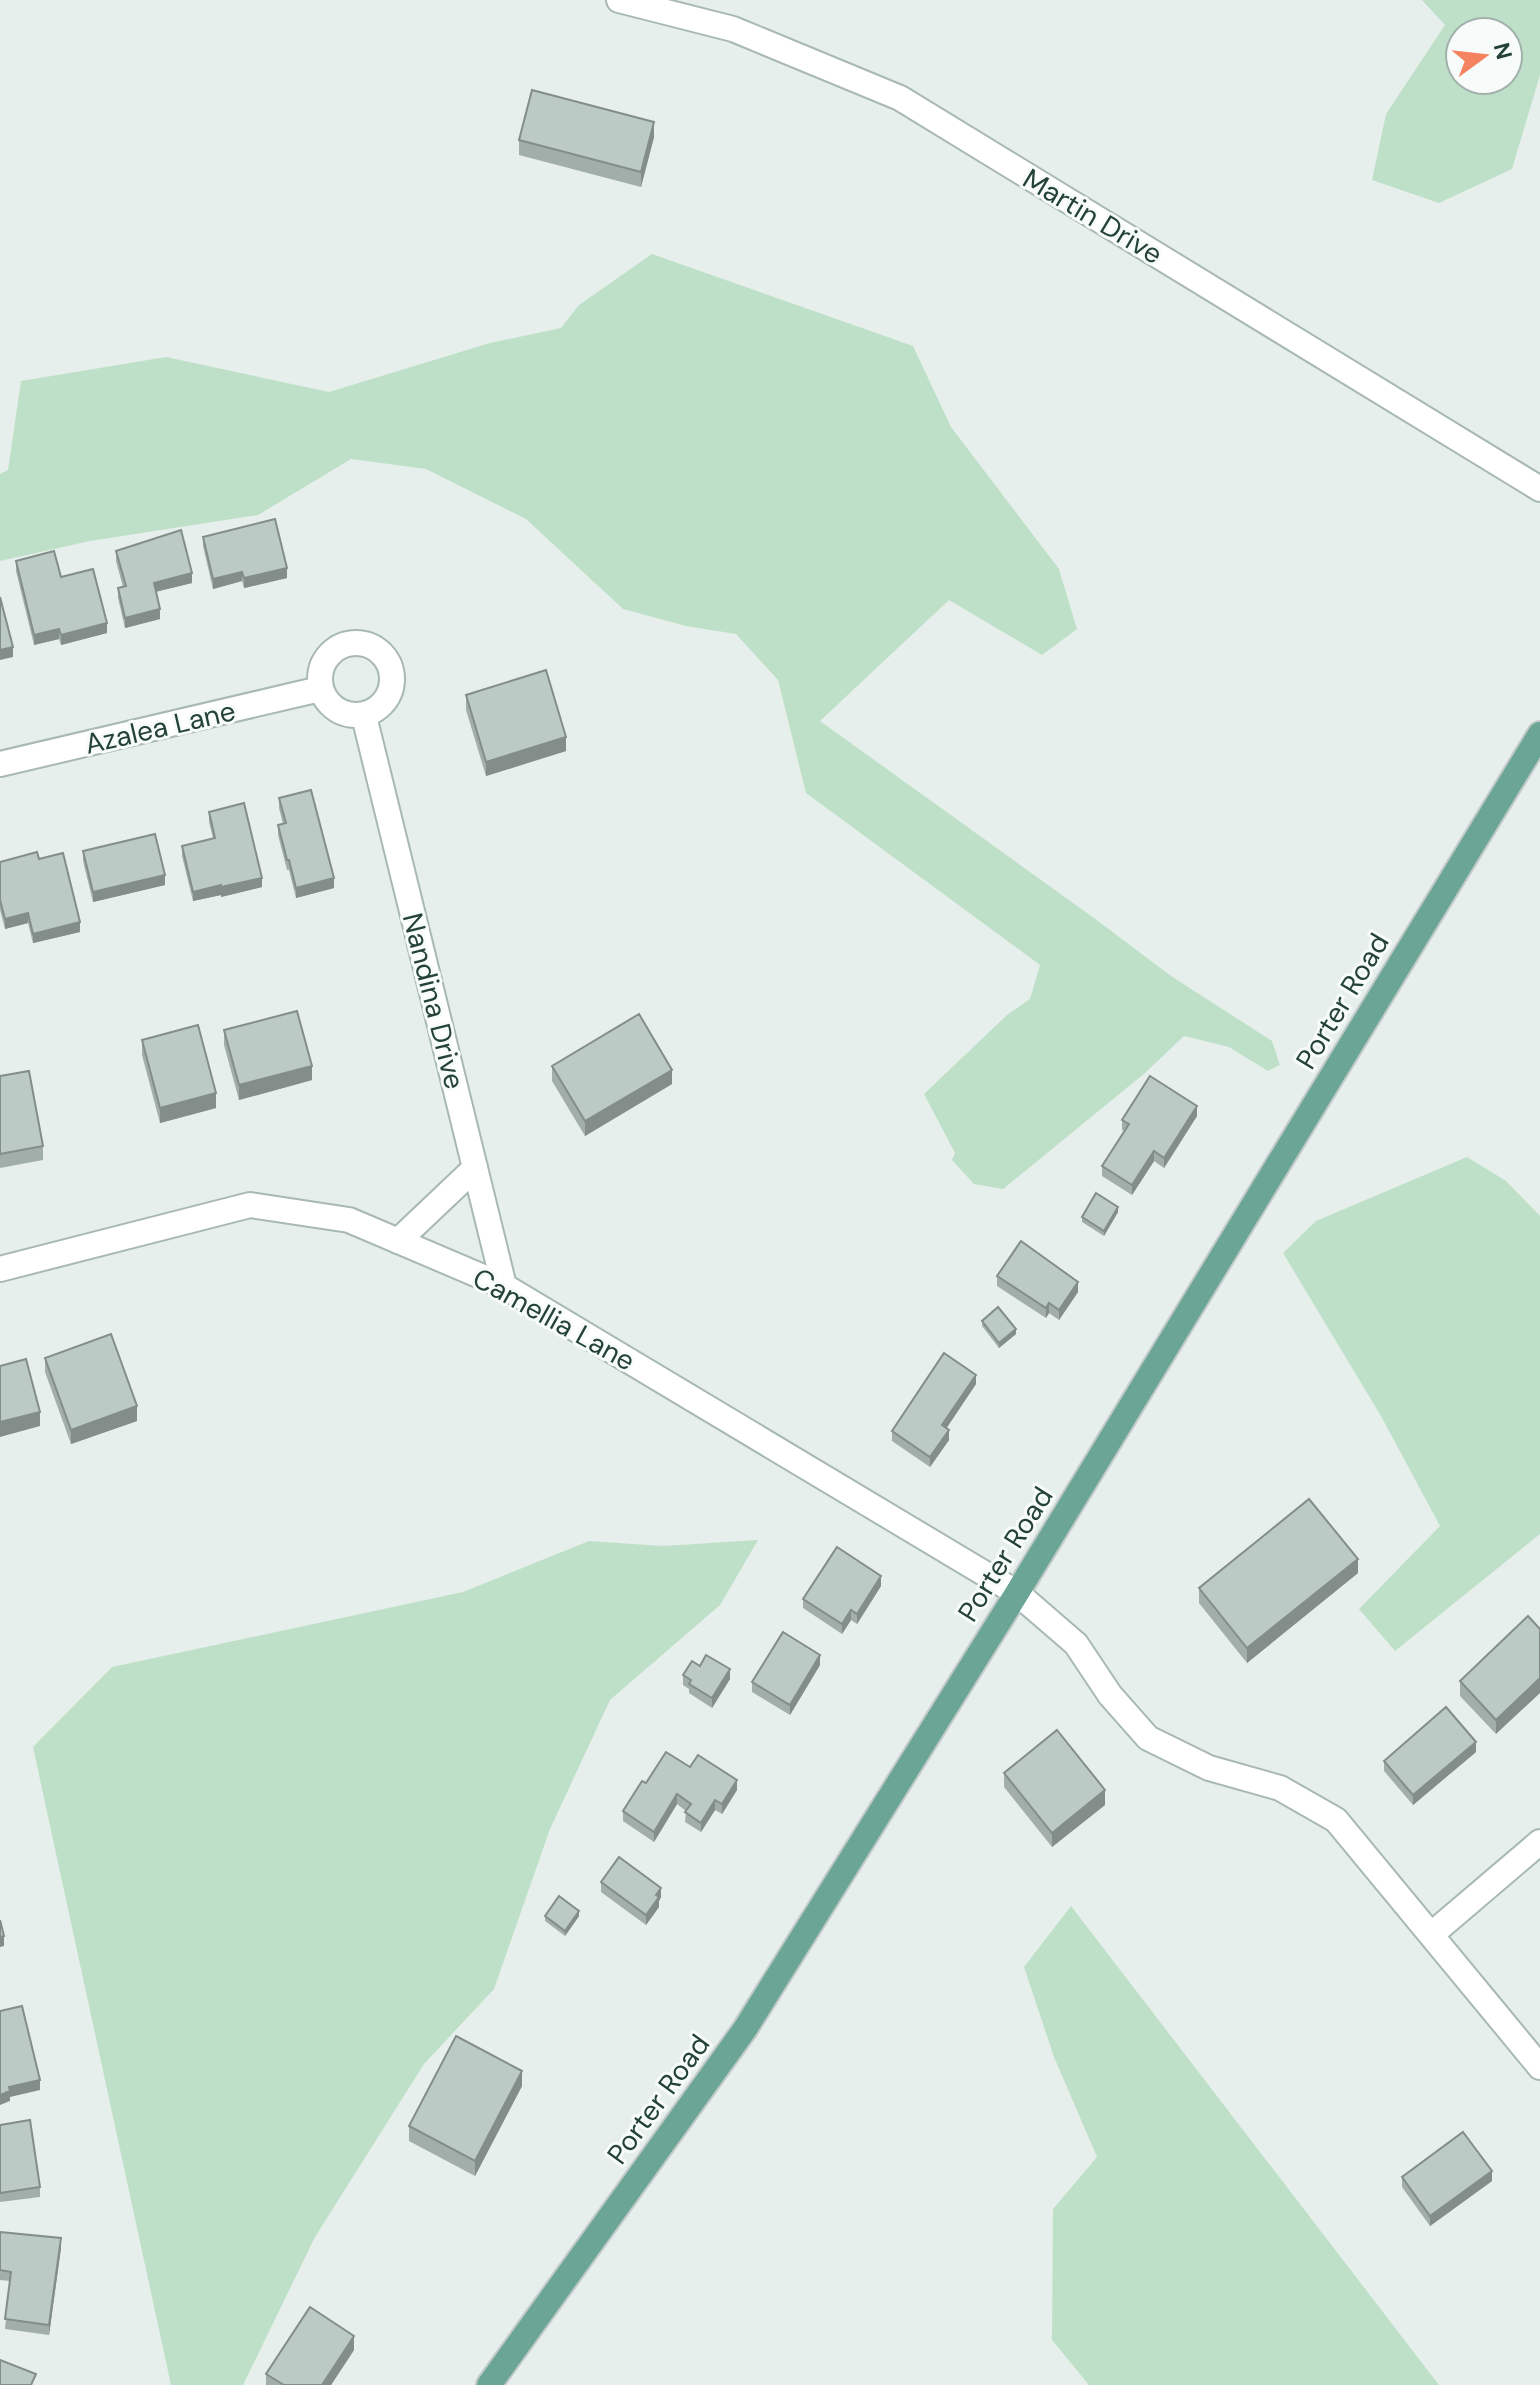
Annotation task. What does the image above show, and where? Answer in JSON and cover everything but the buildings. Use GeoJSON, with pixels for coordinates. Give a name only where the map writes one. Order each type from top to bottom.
{"type":"FeatureCollection","features":[{"type":"Feature","properties":{"kind":"main road","name":"Porter Road"},"geometry":{"type":"LineString","coordinates":[[489,2385],[745,2029],[1017,1593],[1540,734]]}},
{"type":"Feature","properties":{"kind":"street","name":"Martin Drive"},"geometry":{"type":"LineString","coordinates":[[619,0],[733,29],[900,98],[1540,489]]}},
{"type":"Feature","properties":{"kind":"street"},"geometry":{"type":"LineString","coordinates":[[351,643],[375,648],[385,656],[393,680],[385,703],[364,716],[342,714],[332,708],[320,689],[319,677],[329,654],[351,643]]}},
{"type":"Feature","properties":{"kind":"street","name":"Azalea Lane"},"geometry":{"type":"LineString","coordinates":[[0,764],[320,689]]}},
{"type":"Feature","properties":{"kind":"street","name":"Nandina Drive"},"geometry":{"type":"LineString","coordinates":[[364,716],[504,1286]]}},
{"type":"Feature","properties":{"kind":"street"},"geometry":{"type":"LineString","coordinates":[[398,1241],[475,1168]]}},
{"type":"Feature","properties":{"kind":"street","name":"Camellia Lane"},"geometry":{"type":"LineString","coordinates":[[0,1269],[250,1205],[349,1220],[504,1286],[1017,1593],[1076,1644],[1110,1695],[1148,1738],[1209,1768],[1280,1788],[1336,1820],[1540,2067]]}},
{"type":"Feature","properties":{"kind":"street"},"geometry":{"type":"LineString","coordinates":[[1432,1934],[1540,1842]]}},
{"type":"Feature","properties":{"kind":"green space"},"geometry":{"type":"Polygon","coordinates":[[[1422,0],[1540,0],[1540,75],[1512,169],[1439,203],[1372,180],[1386,114],[1444,27],[1444,96],[1524,96],[1524,16],[1444,16],[1444,24],[1422,0]]]}},
{"type":"Feature","properties":{"kind":"green space"},"geometry":{"type":"Polygon","coordinates":[[[652,254],[913,346],[951,427],[1059,569],[1077,629],[1042,655],[949,600],[820,721],[1171,976],[1272,1041],[1280,1065],[1268,1071],[1229,1047],[1184,1036],[1145,1073],[1003,1189],[974,1184],[952,1160],[955,1153],[924,1094],[1007,1015],[1030,999],[1040,965],[806,793],[778,680],[736,634],[686,626],[623,609],[526,519],[426,469],[351,459],[258,515],[90,541],[0,561],[0,474],[8,470],[21,381],[166,357],[329,392],[490,343],[561,328],[579,305],[652,254]]]}},
{"type":"Feature","properties":{"kind":"green space"},"geometry":{"type":"Polygon","coordinates":[[[1467,1157],[1506,1181],[1540,1216],[1540,1534],[1395,1651],[1359,1609],[1440,1526],[1381,1416],[1283,1253],[1316,1221],[1467,1157]]]}},
{"type":"Feature","properties":{"kind":"green space"},"geometry":{"type":"Polygon","coordinates":[[[758,1540],[720,1605],[610,1700],[550,1829],[494,1989],[424,2064],[315,2237],[243,2385],[171,2385],[33,1747],[112,1667],[463,1592],[589,1541],[663,1546],[758,1540]]]}},
{"type":"Feature","properties":{"kind":"green space"},"geometry":{"type":"Polygon","coordinates":[[[1071,1906],[1439,2385],[1089,2385],[1052,2340],[1053,2209],[1097,2157],[1054,2057],[1024,1967],[1071,1906]]]}}]}
